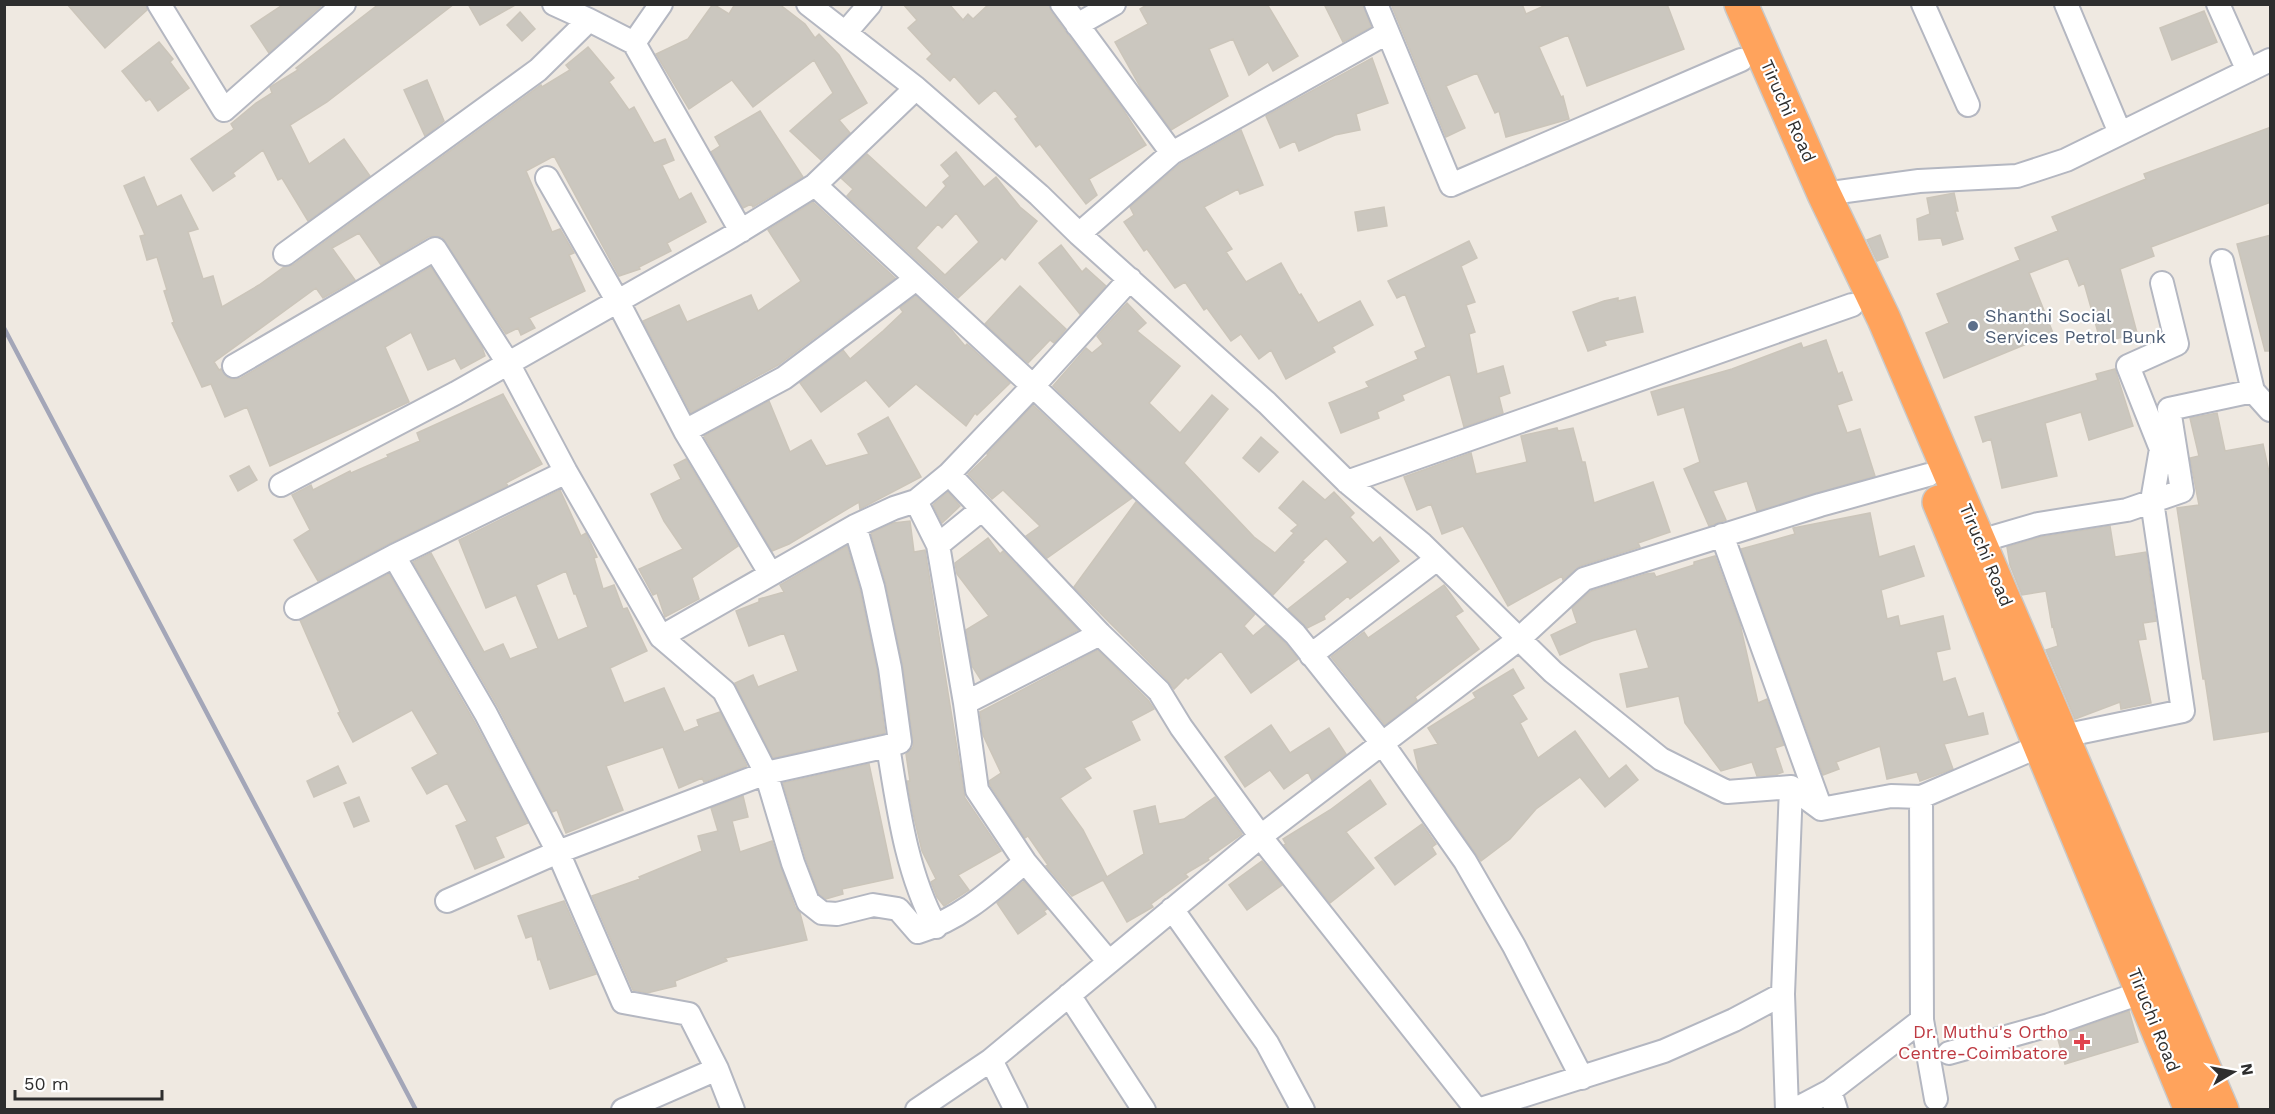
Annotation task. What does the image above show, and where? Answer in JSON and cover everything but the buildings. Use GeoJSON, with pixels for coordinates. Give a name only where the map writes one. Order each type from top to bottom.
{"type":"FeatureCollection","features":[{"type":"Feature","properties":{"kind":"highway","name":"Tiruchi Road"},"geometry":{"type":"LineString","coordinates":[[1717,4],[1928,475],[2222,1110]]}},
{"type":"Feature","properties":{"kind":"highway","name":"Tiruchi Road"},"geometry":{"type":"LineString","coordinates":[[1741,4],[1824,194],[1884,319],[1980,541],[2143,992],[2191,1110]]}},
{"type":"Feature","properties":{"kind":"street"},"geometry":{"type":"LineString","coordinates":[[159,4],[224,110],[344,4]]}},
{"type":"Feature","properties":{"kind":"street"},"geometry":{"type":"LineString","coordinates":[[554,4],[634,43],[741,231]]}},
{"type":"Feature","properties":{"kind":"street"},"geometry":{"type":"LineString","coordinates":[[634,43],[661,4]]}},
{"type":"Feature","properties":{"kind":"street"},"geometry":{"type":"LineString","coordinates":[[808,4],[916,88],[1039,195],[1079,234],[1267,403],[1347,482],[1437,559],[1553,672],[1661,759],[1727,792],[1791,787],[1821,809],[1891,796],[1921,797],[2051,741],[2183,711],[2152,501],[2161,449],[2128,366],[2177,344],[2162,283]]}},
{"type":"Feature","properties":{"kind":"street"},"geometry":{"type":"LineString","coordinates":[[845,33],[870,4]]}},
{"type":"Feature","properties":{"kind":"street"},"geometry":{"type":"LineString","coordinates":[[1062,4],[1172,153]]}},
{"type":"Feature","properties":{"kind":"street"},"geometry":{"type":"LineString","coordinates":[[1077,25],[1114,4]]}},
{"type":"Feature","properties":{"kind":"street"},"geometry":{"type":"LineString","coordinates":[[1376,4],[1451,185],[1741,60]]}},
{"type":"Feature","properties":{"kind":"street"},"geometry":{"type":"LineString","coordinates":[[1923,4],[1968,105]]}},
{"type":"Feature","properties":{"kind":"street"},"geometry":{"type":"LineString","coordinates":[[2066,4],[2120,133]]}},
{"type":"Feature","properties":{"kind":"street"},"geometry":{"type":"LineString","coordinates":[[2218,4],[2248,71]]}},
{"type":"Feature","properties":{"kind":"street"},"geometry":{"type":"LineString","coordinates":[[285,254],[538,70],[589,20]]}},
{"type":"Feature","properties":{"kind":"street"},"geometry":{"type":"LineString","coordinates":[[1079,234],[1172,153],[1387,33]]}},
{"type":"Feature","properties":{"kind":"street"},"geometry":{"type":"LineString","coordinates":[[1824,194],[1919,181],[2017,176],[2066,160],[2271,60]]}},
{"type":"Feature","properties":{"kind":"street"},"geometry":{"type":"LineString","coordinates":[[281,485],[618,302],[815,185],[916,88]]}},
{"type":"Feature","properties":{"kind":"street"},"geometry":{"type":"LineString","coordinates":[[547,178],[618,302],[685,431],[770,573]]}},
{"type":"Feature","properties":{"kind":"street"},"geometry":{"type":"LineString","coordinates":[[815,185],[1033,386],[1295,634],[1383,743],[1465,861],[1514,946],[1582,1078]]}},
{"type":"Feature","properties":{"kind":"street"},"geometry":{"type":"LineString","coordinates":[[234,366],[435,249],[508,363],[566,472],[661,637],[724,691],[765,773],[793,863],[808,902],[822,913],[837,914],[873,905],[898,909],[918,932],[936,927],[968,909],[1025,862]]}},
{"type":"Feature","properties":{"kind":"street"},"geometry":{"type":"LineString","coordinates":[[2222,261],[2253,391],[2271,410]]}},
{"type":"Feature","properties":{"kind":"street"},"geometry":{"type":"LineString","coordinates":[[685,431],[784,378],[916,279]]}},
{"type":"Feature","properties":{"kind":"street"},"geometry":{"type":"LineString","coordinates":[[661,637],[855,526],[894,508],[916,501],[948,474],[1033,386],[1130,279]]}},
{"type":"Feature","properties":{"kind":"street"},"geometry":{"type":"LineString","coordinates":[[1347,482],[1852,305]]}},
{"type":"Feature","properties":{"kind":"street"},"geometry":{"type":"LineString","coordinates":[[1980,541],[2038,524],[2127,510],[2182,491],[2169,409],[2253,391]]}},
{"type":"Feature","properties":{"kind":"street"},"geometry":{"type":"LineString","coordinates":[[296,608],[394,556],[566,472]]}},
{"type":"Feature","properties":{"kind":"street"},"geometry":{"type":"LineString","coordinates":[[948,474],[1100,634],[1159,691],[1181,727],[1261,837],[1478,1110],[1664,1051],[1734,1020],[1783,994]]}},
{"type":"Feature","properties":{"kind":"street"},"geometry":{"type":"LineString","coordinates":[[917,1110],[991,1060],[1261,837],[1519,639],[1584,579],[1820,505],[1928,475]]}},
{"type":"Feature","properties":{"kind":"street"},"geometry":{"type":"LineString","coordinates":[[916,501],[938,546],[965,703],[977,790],[1025,862],[1109,962]]}},
{"type":"Feature","properties":{"kind":"street"},"geometry":{"type":"LineString","coordinates":[[938,546],[981,510]]}},
{"type":"Feature","properties":{"kind":"street"},"geometry":{"type":"LineString","coordinates":[[447,901],[558,852],[765,773],[900,742],[890,668],[873,587],[855,526]]}},
{"type":"Feature","properties":{"kind":"street"},"geometry":{"type":"LineString","coordinates":[[1722,535],[1821,809]]}},
{"type":"Feature","properties":{"kind":"street"},"geometry":{"type":"LineString","coordinates":[[394,556],[486,714],[558,852],[623,1002],[689,1014],[717,1069],[734,1110]]}},
{"type":"Feature","properties":{"kind":"street"},"geometry":{"type":"LineString","coordinates":[[1311,655],[1437,559]]}},
{"type":"Feature","properties":{"kind":"street"},"geometry":{"type":"LineString","coordinates":[[965,703],[1100,634]]}},
{"type":"Feature","properties":{"kind":"street"},"geometry":{"type":"LineString","coordinates":[[888,746],[900,819],[922,901],[936,927]]}},
{"type":"Feature","properties":{"kind":"street"},"geometry":{"type":"LineString","coordinates":[[1787,1110],[1783,994],[1791,787]]}},
{"type":"Feature","properties":{"kind":"street"},"geometry":{"type":"LineString","coordinates":[[1921,797],[1922,1020],[1936,1099]]}},
{"type":"Feature","properties":{"kind":"street"},"geometry":{"type":"LineString","coordinates":[[1173,909],[1267,1043],[1304,1110]]}},
{"type":"Feature","properties":{"kind":"street"},"geometry":{"type":"LineString","coordinates":[[1949,1053],[2049,1025],[2143,992]]}},
{"type":"Feature","properties":{"kind":"street"},"geometry":{"type":"LineString","coordinates":[[1069,995],[1144,1110]]}},
{"type":"Feature","properties":{"kind":"street"},"geometry":{"type":"LineString","coordinates":[[1794,1110],[1833,1100],[1922,1020]]}},
{"type":"Feature","properties":{"kind":"street"},"geometry":{"type":"LineString","coordinates":[[991,1060],[1016,1110]]}},
{"type":"Feature","properties":{"kind":"street"},"geometry":{"type":"LineString","coordinates":[[623,1110],[717,1069]]}},
{"type":"Feature","properties":{"kind":"railway"},"geometry":{"type":"LineString","coordinates":[[4,328],[416,1110]]}},
{"type":"Feature","properties":{"kind":"place","name":"Shanthi Social Services Petrol Bunk"},"geometry":{"type":"Point","coordinates":[1973,326]}},
{"type":"Feature","properties":{"kind":"place","name":"Dr. Muthu's Ortho Centre-Coimbatore"},"geometry":{"type":"Point","coordinates":[2082,1042]}}]}
